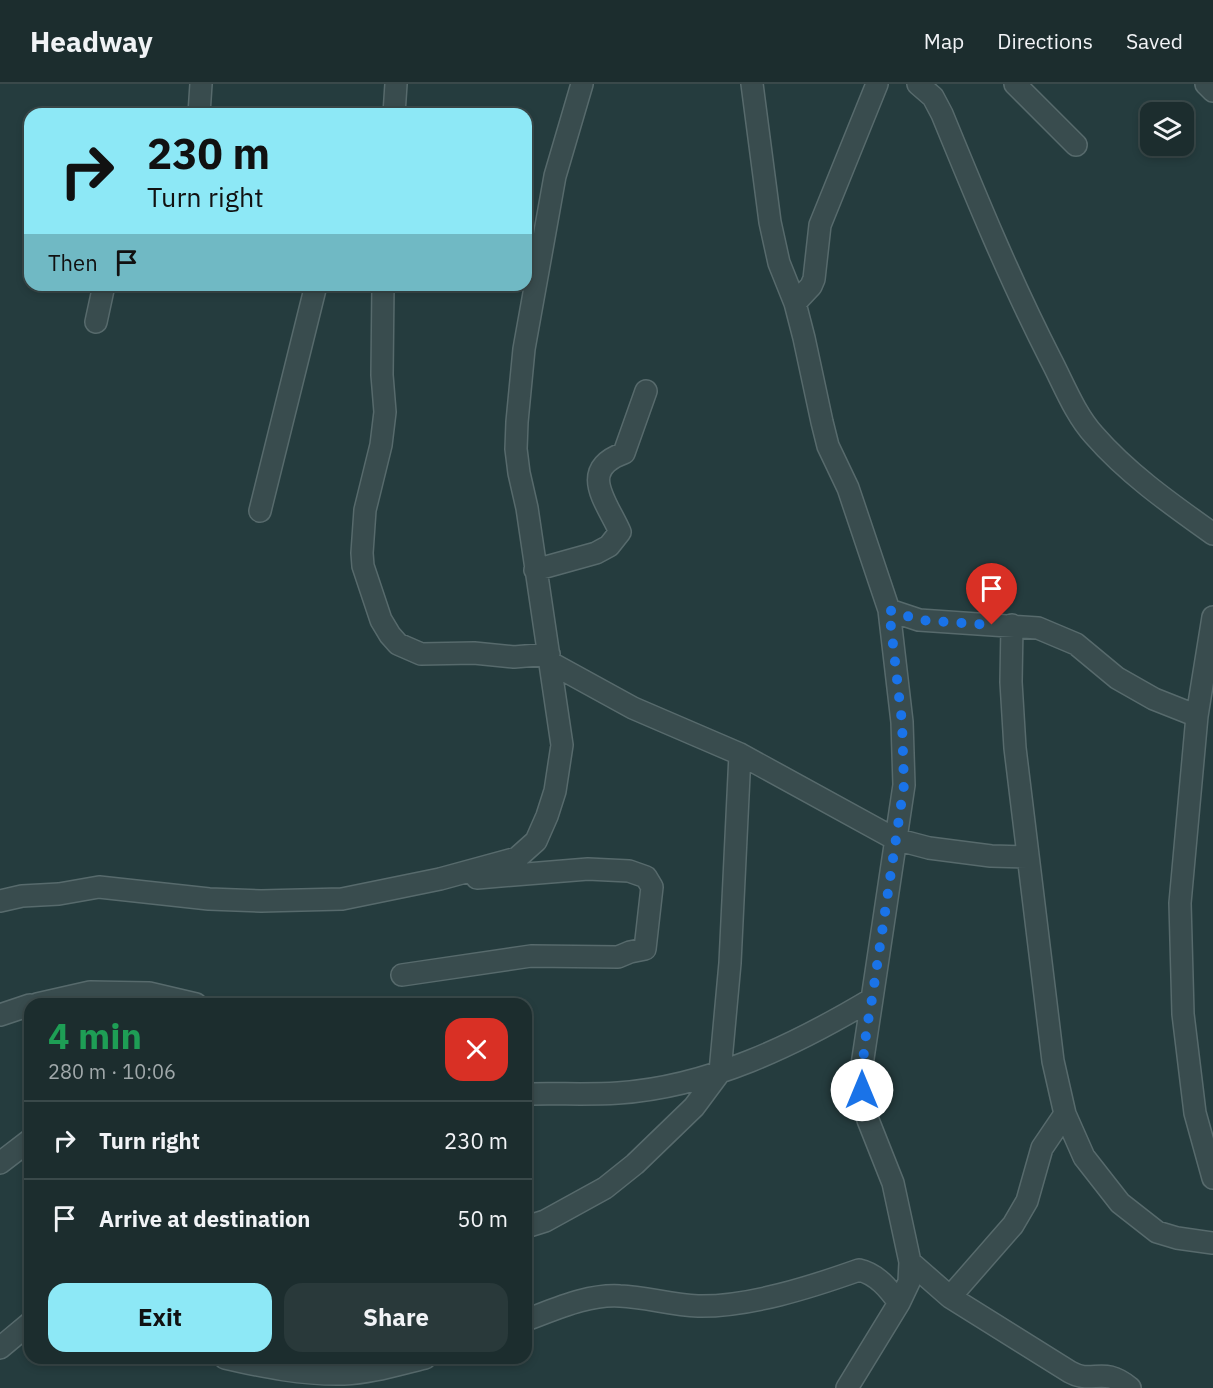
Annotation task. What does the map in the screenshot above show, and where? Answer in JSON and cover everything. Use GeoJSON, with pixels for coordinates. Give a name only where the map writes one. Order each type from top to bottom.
{"type":"FeatureCollection","features":[{"type":"Feature","properties":{"kind":"street"},"geometry":{"type":"LineString","coordinates":[[199,108],[201,84]]}},
{"type":"Feature","properties":{"kind":"street"},"geometry":{"type":"LineString","coordinates":[[394,108],[396,84]]}},
{"type":"Feature","properties":{"kind":"street"},"geometry":{"type":"LineString","coordinates":[[0,901],[22,896],[59,894],[99,887],[209,899],[261,901],[342,899],[440,879],[518,858],[536,841],[555,791],[562,745],[550,658],[534,570],[527,508],[519,473],[516,449],[517,422],[524,349],[555,176],[582,84]]}},
{"type":"Feature","properties":{"kind":"street"},"geometry":{"type":"LineString","coordinates":[[752,84],[770,222],[783,276],[795,303],[828,446],[848,488],[889,610],[902,722],[904,785],[894,839],[862,1065],[862,1090],[868,1120],[893,1183],[910,1262],[909,1282],[899,1303],[847,1388]]}},
{"type":"Feature","properties":{"kind":"street"},"geometry":{"type":"LineString","coordinates":[[795,303],[811,286],[814,279],[820,225],[877,84]]}},
{"type":"Feature","properties":{"kind":"street"},"geometry":{"type":"LineString","coordinates":[[1014,84],[1076,145]]}},
{"type":"Feature","properties":{"kind":"street"},"geometry":{"type":"LineString","coordinates":[[1206,84],[1213,91]]}},
{"type":"Feature","properties":{"kind":"street"},"geometry":{"type":"LineString","coordinates":[[924,85],[942,114],[993,238],[1080,418],[1134,475],[1213,534]]}},
{"type":"Feature","properties":{"kind":"street"},"geometry":{"type":"LineString","coordinates":[[96,322],[103,291]]}},
{"type":"Feature","properties":{"kind":"street"},"geometry":{"type":"LineString","coordinates":[[260,511],[315,291]]}},
{"type":"Feature","properties":{"kind":"street"},"geometry":{"type":"LineString","coordinates":[[383,291],[382,375],[385,412],[381,445],[365,510],[362,553],[363,566],[381,620],[398,644],[421,654],[466,653],[550,658],[633,708],[740,754],[894,839],[929,848],[991,856],[1028,857]]}},
{"type":"Feature","properties":{"kind":"street"},"geometry":{"type":"LineString","coordinates":[[534,570],[596,553],[609,546],[620,532],[599,490],[599,470],[603,463],[624,453],[646,391]]}},
{"type":"Feature","properties":{"kind":"street"},"geometry":{"type":"LineString","coordinates":[[889,610],[919,620],[1038,628],[1076,644],[1117,678],[1154,699],[1197,716]]}},
{"type":"Feature","properties":{"kind":"street"},"geometry":{"type":"LineString","coordinates":[[1213,617],[1197,716],[1180,903],[1183,1014],[1195,1113],[1213,1178]]}},
{"type":"Feature","properties":{"kind":"street"},"geometry":{"type":"LineString","coordinates":[[1012,625],[1011,682],[1015,748],[1053,1061],[1065,1114],[1084,1157],[1119,1203],[1157,1232],[1177,1238],[1213,1243]]}},
{"type":"Feature","properties":{"kind":"street"},"geometry":{"type":"LineString","coordinates":[[532,1225],[545,1221],[605,1188],[635,1164],[694,1107],[720,1072],[730,963],[740,754]]}},
{"type":"Feature","properties":{"kind":"street"},"geometry":{"type":"LineString","coordinates":[[402,975],[531,956],[618,957],[645,949],[652,887],[646,877],[629,871],[588,870],[440,879]]}},
{"type":"Feature","properties":{"kind":"street"},"geometry":{"type":"LineString","coordinates":[[64,998],[90,992],[149,993],[170,998]]}},
{"type":"Feature","properties":{"kind":"street"},"geometry":{"type":"LineString","coordinates":[[532,1094],[618,1093],[662,1087],[720,1072],[811,1034],[872,999]]}},
{"type":"Feature","properties":{"kind":"street"},"geometry":{"type":"LineString","coordinates":[[0,1015],[24,1007]]}},
{"type":"Feature","properties":{"kind":"street"},"geometry":{"type":"LineString","coordinates":[[950,1297],[1013,1225],[1027,1201],[1042,1148],[1065,1114]]}},
{"type":"Feature","properties":{"kind":"street"},"geometry":{"type":"LineString","coordinates":[[0,1163],[24,1145]]}},
{"type":"Feature","properties":{"kind":"street"},"geometry":{"type":"LineString","coordinates":[[910,1262],[950,1297],[1070,1372],[1083,1377],[1112,1376],[1130,1388]]}},
{"type":"Feature","properties":{"kind":"street"},"geometry":{"type":"LineString","coordinates":[[532,1318],[574,1303],[618,1296],[698,1306],[759,1299],[802,1289],[859,1270],[869,1272],[888,1288],[899,1303]]}},
{"type":"Feature","properties":{"kind":"street"},"geometry":{"type":"LineString","coordinates":[[0,1348],[24,1328]]}},
{"type":"Feature","properties":{"kind":"street"},"geometry":{"type":"LineString","coordinates":[[252,1364],[280,1370],[344,1373],[399,1364]]}},
{"type":"Feature","properties":{"kind":"route"},"geometry":{"type":"LineString","coordinates":[[862,1090],[866,1034],[904,785],[902,722],[889,610],[919,620],[992,625]]}}]}
